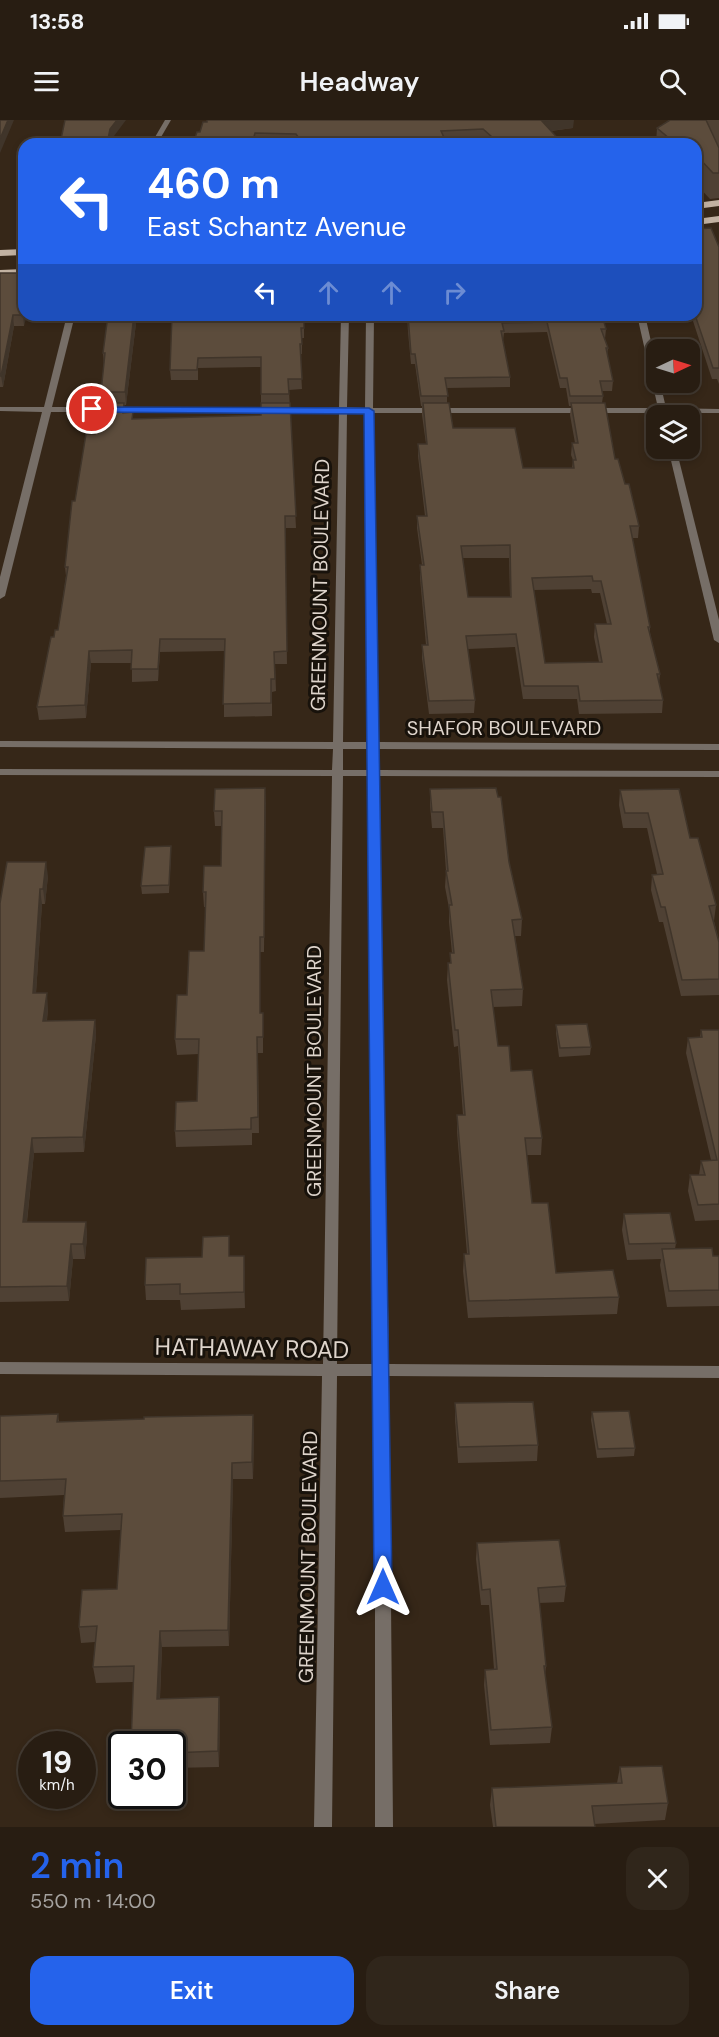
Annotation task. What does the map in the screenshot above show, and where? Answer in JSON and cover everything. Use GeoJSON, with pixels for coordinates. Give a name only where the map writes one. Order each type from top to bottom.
{"type":"FeatureCollection","features":[{"type":"Feature","properties":{"kind":"main road"},"geometry":{"type":"LineString","coordinates":[[702,205],[719,203]]}},
{"type":"Feature","properties":{"kind":"main road"},"geometry":{"type":"LineString","coordinates":[[702,221],[719,219]]}},
{"type":"Feature","properties":{"kind":"main road"},"geometry":{"type":"LineString","coordinates":[[0,254],[18,252]]}},
{"type":"Feature","properties":{"kind":"main road"},"geometry":{"type":"LineString","coordinates":[[0,273],[18,272]]}},
{"type":"Feature","properties":{"kind":"street"},"geometry":{"type":"LineString","coordinates":[[158,138],[168,120]]}},
{"type":"Feature","properties":{"kind":"street"},"geometry":{"type":"LineString","coordinates":[[0,596],[69,321]]}},
{"type":"Feature","properties":{"kind":"street","name":"GREENMOUNT BOULEVARD"},"geometry":{"type":"LineString","coordinates":[[323,1827],[331,1371],[336,772],[345,321]]}},
{"type":"Feature","properties":{"kind":"street"},"geometry":{"type":"LineString","coordinates":[[370,321],[372,746],[375,772],[382,1372],[384,1827]]}},
{"type":"Feature","properties":{"kind":"street"},"geometry":{"type":"LineString","coordinates":[[642,321],[662,405]]}},
{"type":"Feature","properties":{"kind":"street"},"geometry":{"type":"LineString","coordinates":[[0,409],[646,413]]}},
{"type":"Feature","properties":{"kind":"street"},"geometry":{"type":"LineString","coordinates":[[700,412],[719,411]]}},
{"type":"Feature","properties":{"kind":"street"},"geometry":{"type":"LineString","coordinates":[[675,459],[719,640]]}},
{"type":"Feature","properties":{"kind":"street","name":"SHAFOR BOULEVARD"},"geometry":{"type":"LineString","coordinates":[[0,744],[719,747]]}},
{"type":"Feature","properties":{"kind":"street"},"geometry":{"type":"LineString","coordinates":[[0,772],[719,774]]}},
{"type":"Feature","properties":{"kind":"street","name":"HATHAWAY ROAD"},"geometry":{"type":"LineString","coordinates":[[0,1368],[382,1372],[719,1372]]}},
{"type":"Feature","properties":{"kind":"building"},"geometry":{"type":"Polygon","coordinates":[[[0,120],[8,120],[0,139],[0,120]]]}},
{"type":"Feature","properties":{"kind":"building"},"geometry":{"type":"Polygon","coordinates":[[[65,120],[117,120],[110,129],[108,138],[61,138],[65,120]]]}},
{"type":"Feature","properties":{"kind":"building"},"geometry":{"type":"Polygon","coordinates":[[[207,120],[552,120],[542,121],[558,138],[493,138],[483,129],[441,131],[444,138],[299,138],[296,134],[255,133],[254,138],[195,138],[203,122],[207,120]]]}},
{"type":"Feature","properties":{"kind":"building"},"geometry":{"type":"Polygon","coordinates":[[[670,120],[706,120],[719,148],[719,173],[713,173],[702,161],[702,138],[669,138],[657,128],[670,120]]]}},
{"type":"Feature","properties":{"kind":"building"},"geometry":{"type":"Polygon","coordinates":[[[711,228],[719,247],[719,368],[713,368],[697,321],[702,321],[702,229],[711,228]]]}},
{"type":"Feature","properties":{"kind":"building"},"geometry":{"type":"Polygon","coordinates":[[[0,273],[18,273],[18,315],[13,315],[0,376],[0,273]]]}},
{"type":"Feature","properties":{"kind":"building"},"geometry":{"type":"Polygon","coordinates":[[[107,321],[133,321],[125,392],[101,392],[105,353],[103,353],[107,321]]]}},
{"type":"Feature","properties":{"kind":"building"},"geometry":{"type":"Polygon","coordinates":[[[172,321],[304,321],[304,328],[301,328],[302,344],[300,344],[302,379],[288,379],[289,394],[261,394],[261,357],[198,358],[197,370],[170,370],[172,321]]]}},
{"type":"Feature","properties":{"kind":"building"},"geometry":{"type":"Polygon","coordinates":[[[408,321],[604,321],[606,329],[601,329],[608,348],[606,348],[613,381],[600,381],[603,396],[570,396],[567,378],[560,378],[547,322],[502,323],[504,331],[501,331],[510,377],[445,378],[448,396],[421,396],[415,354],[411,354],[408,321]]]}},
{"type":"Feature","properties":{"kind":"building"},"geometry":{"type":"Polygon","coordinates":[[[99,403],[124,403],[123,413],[133,412],[132,419],[261,415],[261,403],[290,403],[296,516],[285,516],[287,651],[274,652],[275,679],[271,679],[271,703],[223,704],[225,639],[160,639],[158,669],[131,669],[132,650],[89,651],[85,705],[37,707],[51,637],[54,637],[55,630],[58,630],[68,567],[65,567],[72,501],[75,501],[86,434],[95,434],[99,403]]]}},
{"type":"Feature","properties":{"kind":"building"},"geometry":{"type":"Polygon","coordinates":[[[423,403],[449,403],[453,428],[515,428],[523,468],[574,468],[573,460],[576,460],[572,443],[578,443],[571,403],[605,403],[615,459],[618,459],[625,484],[629,484],[639,526],[630,526],[650,627],[648,627],[660,674],[657,674],[663,700],[580,701],[578,686],[524,686],[516,634],[466,636],[475,700],[429,701],[422,645],[428,645],[420,565],[424,565],[417,516],[427,516],[418,444],[427,444],[423,403]],[[510,545],[461,546],[468,597],[511,597],[510,545]],[[592,576],[532,578],[545,663],[602,662],[595,624],[611,624],[601,581],[593,581],[592,576]]]}},
{"type":"Feature","properties":{"kind":"building"},"geometry":{"type":"Polygon","coordinates":[[[265,788],[264,937],[260,937],[260,1013],[263,1013],[263,1037],[257,1037],[258,1117],[251,1118],[251,1129],[175,1131],[176,1102],[197,1101],[199,1039],[175,1039],[177,995],[187,995],[189,951],[204,951],[206,892],[203,892],[204,866],[221,866],[222,811],[214,811],[215,789],[265,788]]]}},
{"type":"Feature","properties":{"kind":"building"},"geometry":{"type":"Polygon","coordinates":[[[496,788],[498,797],[501,797],[509,862],[522,919],[512,920],[523,989],[491,990],[498,1046],[509,1046],[511,1071],[532,1070],[542,1138],[525,1138],[532,1203],[548,1203],[556,1273],[613,1270],[619,1297],[469,1301],[464,1254],[469,1254],[457,1115],[465,1115],[458,1030],[455,1030],[448,963],[451,963],[450,953],[454,953],[449,905],[452,905],[446,871],[448,871],[443,812],[432,812],[430,789],[496,788]]]}},
{"type":"Feature","properties":{"kind":"building"},"geometry":{"type":"Polygon","coordinates":[[[679,789],[690,838],[698,838],[716,905],[709,906],[719,942],[719,979],[682,980],[665,907],[661,907],[652,875],[663,874],[648,813],[625,813],[620,790],[679,789]]]}},
{"type":"Feature","properties":{"kind":"building"},"geometry":{"type":"Polygon","coordinates":[[[171,846],[169,885],[141,886],[145,847],[171,846]]]}},
{"type":"Feature","properties":{"kind":"building"},"geometry":{"type":"Polygon","coordinates":[[[7,862],[46,862],[43,889],[40,889],[33,993],[47,993],[43,1021],[95,1020],[83,1137],[32,1138],[23,1222],[86,1222],[83,1244],[71,1244],[67,1286],[0,1287],[0,903],[7,862]]]}},
{"type":"Feature","properties":{"kind":"building"},"geometry":{"type":"Polygon","coordinates":[[[587,1024],[591,1047],[560,1048],[556,1025],[587,1024]]]}},
{"type":"Feature","properties":{"kind":"building"},"geometry":{"type":"Polygon","coordinates":[[[701,1030],[719,1030],[719,1204],[698,1205],[690,1175],[705,1175],[701,1161],[717,1160],[688,1038],[702,1037],[701,1030]]]}},
{"type":"Feature","properties":{"kind":"building"},"geometry":{"type":"Polygon","coordinates":[[[670,1213],[676,1243],[629,1244],[624,1214],[670,1213]]]}},
{"type":"Feature","properties":{"kind":"building"},"geometry":{"type":"Polygon","coordinates":[[[229,1236],[229,1256],[244,1256],[244,1292],[180,1294],[180,1284],[145,1285],[146,1258],[202,1257],[203,1237],[229,1236]]]}},
{"type":"Feature","properties":{"kind":"building"},"geometry":{"type":"Polygon","coordinates":[[[712,1248],[713,1256],[719,1256],[719,1290],[669,1291],[662,1249],[712,1248]]]}},
{"type":"Feature","properties":{"kind":"building"},"geometry":{"type":"Polygon","coordinates":[[[533,1402],[538,1445],[459,1447],[455,1403],[533,1402]]]}},
{"type":"Feature","properties":{"kind":"building"},"geometry":{"type":"Polygon","coordinates":[[[629,1411],[635,1448],[598,1449],[592,1412],[629,1411]]]}},
{"type":"Feature","properties":{"kind":"building"},"geometry":{"type":"Polygon","coordinates":[[[58,1414],[57,1422],[144,1419],[144,1417],[253,1415],[252,1462],[232,1463],[228,1630],[160,1631],[157,1699],[219,1697],[218,1751],[186,1752],[186,1731],[132,1731],[134,1666],[93,1667],[97,1626],[79,1627],[82,1590],[117,1589],[122,1514],[63,1516],[66,1479],[0,1481],[0,1416],[58,1414]]]}},
{"type":"Feature","properties":{"kind":"building"},"geometry":{"type":"Polygon","coordinates":[[[559,1540],[566,1586],[538,1588],[546,1666],[544,1666],[552,1727],[491,1730],[485,1670],[497,1669],[490,1589],[482,1590],[477,1543],[559,1540]]]}},
{"type":"Feature","properties":{"kind":"building"},"geometry":{"type":"Polygon","coordinates":[[[662,1766],[668,1803],[592,1806],[595,1827],[496,1827],[492,1788],[622,1783],[620,1767],[662,1766]]]}},
{"type":"Feature","properties":{"kind":"route"},"geometry":{"type":"LineString","coordinates":[[92,409],[369,411],[383,1587]]}}]}
